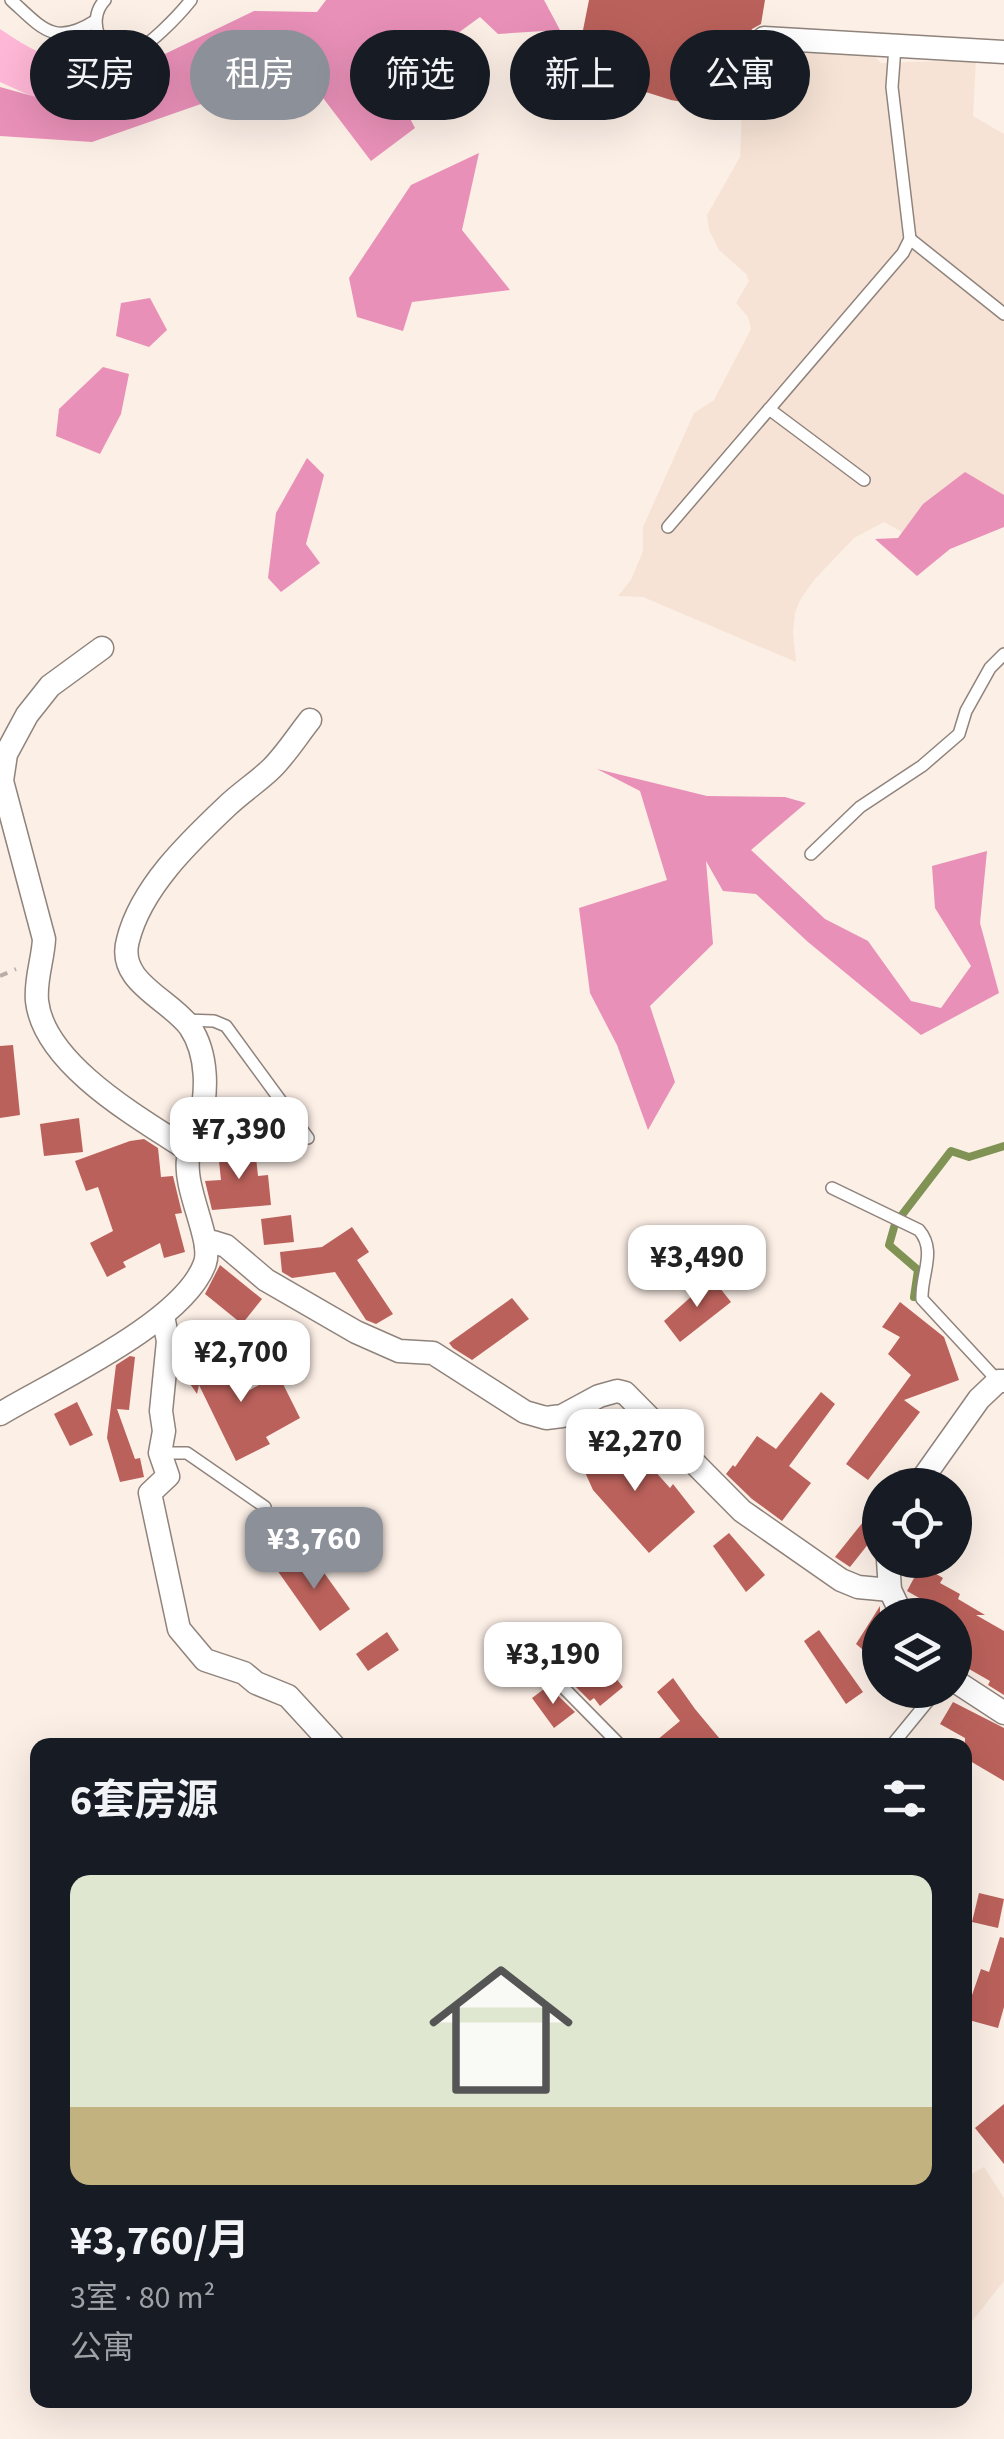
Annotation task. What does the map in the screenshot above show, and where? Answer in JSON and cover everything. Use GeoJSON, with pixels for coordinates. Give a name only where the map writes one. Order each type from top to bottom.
{"type":"FeatureCollection","features":[{"type":"Feature","properties":{"kind":"street"},"geometry":{"type":"LineString","coordinates":[[810,41],[1004,52]]}},
{"type":"Feature","properties":{"kind":"street"},"geometry":{"type":"LineString","coordinates":[[102,648],[50,686],[27,715],[6,754],[2,781],[44,939],[37,1004],[44,1026],[80,1074],[190,1151]]}},
{"type":"Feature","properties":{"kind":"street"},"geometry":{"type":"LineString","coordinates":[[0,1414],[163,1316],[206,1262],[206,1246],[188,1190],[190,1151],[201,1118],[202,1054],[183,1020],[138,982],[126,950],[128,937],[146,898],[172,863],[226,806],[274,767],[310,720]]}},
{"type":"Feature","properties":{"kind":"street"},"geometry":{"type":"LineString","coordinates":[[206,1246],[213,1242],[226,1246],[266,1280],[356,1332],[399,1351],[433,1353],[525,1412],[546,1418],[562,1416],[599,1396],[625,1393],[742,1511],[841,1580],[890,1590]]}},
{"type":"Feature","properties":{"kind":"street"},"geometry":{"type":"LineString","coordinates":[[163,1316],[168,1341],[160,1454],[168,1476],[150,1493],[179,1629],[205,1660],[244,1672],[256,1684],[288,1696],[327,1738]]}},
{"type":"Feature","properties":{"kind":"street"},"geometry":{"type":"LineString","coordinates":[[930,1468],[979,1399],[1001,1381]]}},
{"type":"Feature","properties":{"kind":"street"},"geometry":{"type":"LineString","coordinates":[[889,1578],[894,1598]]}},
{"type":"Feature","properties":{"kind":"street"},"geometry":{"type":"LineString","coordinates":[[972,1692],[1004,1713]]}},
{"type":"Feature","properties":{"kind":"lane"},"geometry":{"type":"LineString","coordinates":[[11,0],[56,35],[69,35],[95,21]]}},
{"type":"Feature","properties":{"kind":"lane"},"geometry":{"type":"LineString","coordinates":[[105,0],[95,21],[97,34],[110,48],[135,51],[143,48],[190,0]]}},
{"type":"Feature","properties":{"kind":"lane"},"geometry":{"type":"LineString","coordinates":[[668,527],[903,253],[910,239],[892,87],[895,47]]}},
{"type":"Feature","properties":{"kind":"lane"},"geometry":{"type":"LineString","coordinates":[[910,239],[1004,314]]}},
{"type":"Feature","properties":{"kind":"lane"},"geometry":{"type":"LineString","coordinates":[[769,409],[864,480]]}},
{"type":"Feature","properties":{"kind":"lane"},"geometry":{"type":"LineString","coordinates":[[811,854],[860,807],[922,766],[959,734],[966,711],[990,668],[1004,654]]}},
{"type":"Feature","properties":{"kind":"lane"},"geometry":{"type":"LineString","coordinates":[[183,1020],[214,1021],[226,1026],[308,1138]]}},
{"type":"Feature","properties":{"kind":"lane"},"geometry":{"type":"LineString","coordinates":[[832,1188],[919,1230],[929,1250],[922,1299],[1001,1381]]}},
{"type":"Feature","properties":{"kind":"lane"},"geometry":{"type":"LineString","coordinates":[[160,1454],[188,1452],[265,1508]]}},
{"type":"Feature","properties":{"kind":"lane"},"geometry":{"type":"LineString","coordinates":[[552,1676],[613,1738]]}},
{"type":"Feature","properties":{"kind":"lane"},"geometry":{"type":"LineString","coordinates":[[898,1738],[922,1708]]}},
{"type":"Feature","properties":{"kind":"shaded area"},"geometry":{"type":"Polygon","coordinates":[[[326,0],[544,0],[560,30],[510,30],[510,33],[498,34],[480,17],[462,30],[350,30],[350,120],[411,120],[415,128],[371,161],[330,107],[330,30],[215,30],[254,11],[317,12],[326,0]]]}},
{"type":"Feature","properties":{"kind":"shaded area"},"geometry":{"type":"Polygon","coordinates":[[[0,29],[30,47],[30,96],[0,82],[0,29]]]}},
{"type":"Feature","properties":{"kind":"shaded area"},"geometry":{"type":"Polygon","coordinates":[[[190,42],[190,108],[170,115],[170,51],[190,42]]]}},
{"type":"Feature","properties":{"kind":"shaded area"},"geometry":{"type":"Polygon","coordinates":[[[810,48],[871,52],[881,63],[976,60],[973,116],[1004,134],[1004,500],[958,477],[911,537],[884,522],[854,538],[800,600],[793,632],[796,662],[643,597],[618,596],[631,580],[643,551],[643,527],[694,413],[714,400],[751,329],[748,317],[736,303],[749,281],[719,250],[707,215],[740,157],[742,120],[810,120],[810,48]]]}},
{"type":"Feature","properties":{"kind":"shaded area"},"geometry":{"type":"Polygon","coordinates":[[[0,87],[30,95],[30,120],[155,120],[92,142],[0,136],[0,87]]]}},
{"type":"Feature","properties":{"kind":"shaded area"},"geometry":{"type":"Polygon","coordinates":[[[479,153],[462,230],[510,290],[412,302],[403,331],[357,317],[349,278],[411,185],[479,153]]]}},
{"type":"Feature","properties":{"kind":"shaded area"},"geometry":{"type":"Polygon","coordinates":[[[150,298],[167,330],[149,347],[116,336],[121,303],[150,298]]]}},
{"type":"Feature","properties":{"kind":"shaded area"},"geometry":{"type":"Polygon","coordinates":[[[103,367],[129,374],[121,414],[100,454],[56,436],[59,409],[103,367]]]}},
{"type":"Feature","properties":{"kind":"shaded area"},"geometry":{"type":"Polygon","coordinates":[[[307,458],[324,475],[306,544],[320,563],[281,592],[268,578],[276,513],[307,458]]]}},
{"type":"Feature","properties":{"kind":"shaded area"},"geometry":{"type":"Polygon","coordinates":[[[965,472],[1004,495],[1004,527],[950,549],[917,576],[875,539],[898,538],[923,504],[965,472]]]}},
{"type":"Feature","properties":{"kind":"shaded area"},"geometry":{"type":"Polygon","coordinates":[[[597,769],[707,796],[785,797],[806,803],[751,850],[825,919],[868,941],[911,1001],[941,1008],[971,966],[935,908],[932,866],[987,851],[980,923],[999,993],[921,1035],[756,894],[723,891],[706,861],[713,944],[650,1006],[675,1082],[648,1130],[617,1045],[590,993],[579,908],[667,880],[640,791],[597,769]]]}},
{"type":"Feature","properties":{"kind":"shaded area"},"geometry":{"type":"Polygon","coordinates":[[[984,2167],[1004,2198],[1004,2281],[972,2321],[972,2174],[984,2167]]]}},
{"type":"Feature","properties":{"kind":"building"},"geometry":{"type":"Polygon","coordinates":[[[589,0],[765,0],[761,24],[752,30],[670,30],[670,100],[650,93],[650,30],[583,30],[589,0]]]}},
{"type":"Feature","properties":{"kind":"building"},"geometry":{"type":"Polygon","coordinates":[[[13,1045],[20,1115],[0,1118],[0,1046],[13,1045]]]}},
{"type":"Feature","properties":{"kind":"building"},"geometry":{"type":"Polygon","coordinates":[[[79,1118],[83,1152],[44,1156],[40,1124],[79,1118]]]}},
{"type":"Feature","properties":{"kind":"building"},"geometry":{"type":"Polygon","coordinates":[[[144,1139],[158,1148],[161,1177],[173,1176],[182,1213],[175,1214],[185,1252],[164,1258],[160,1243],[123,1262],[126,1267],[107,1277],[90,1243],[113,1231],[98,1187],[86,1191],[75,1161],[144,1139]]]}},
{"type":"Feature","properties":{"kind":"building"},"geometry":{"type":"Polygon","coordinates":[[[255,1148],[258,1176],[268,1175],[271,1205],[212,1210],[205,1181],[221,1180],[218,1152],[255,1148]]]}},
{"type":"Feature","properties":{"kind":"building"},"geometry":{"type":"Polygon","coordinates":[[[291,1215],[294,1242],[264,1245],[261,1219],[291,1215]]]}},
{"type":"Feature","properties":{"kind":"building"},"geometry":{"type":"Polygon","coordinates":[[[352,1227],[369,1252],[357,1260],[393,1314],[376,1324],[366,1320],[335,1272],[292,1278],[282,1272],[280,1252],[322,1247],[352,1227]]]}},
{"type":"Feature","properties":{"kind":"building"},"geometry":{"type":"Polygon","coordinates":[[[220,1265],[262,1299],[242,1324],[205,1294],[220,1265]]]}},
{"type":"Feature","properties":{"kind":"building"},"geometry":{"type":"Polygon","coordinates":[[[712,1278],[731,1302],[680,1342],[664,1321],[712,1278]]]}},
{"type":"Feature","properties":{"kind":"building"},"geometry":{"type":"Polygon","coordinates":[[[512,1298],[529,1319],[472,1360],[449,1343],[512,1298]]]}},
{"type":"Feature","properties":{"kind":"building"},"geometry":{"type":"Polygon","coordinates":[[[900,1302],[944,1337],[959,1380],[904,1400],[920,1412],[877,1468],[862,1468],[862,1476],[846,1464],[911,1375],[888,1354],[900,1337],[882,1327],[900,1302]]]}},
{"type":"Feature","properties":{"kind":"building"},"geometry":{"type":"Polygon","coordinates":[[[207,1349],[225,1376],[234,1368],[250,1390],[278,1374],[300,1418],[266,1437],[270,1444],[236,1461],[199,1385],[197,1394],[180,1369],[207,1349]]]}},
{"type":"Feature","properties":{"kind":"building"},"geometry":{"type":"Polygon","coordinates":[[[135,1357],[129,1410],[117,1409],[135,1459],[140,1458],[144,1477],[120,1482],[107,1438],[116,1365],[135,1357]]]}},
{"type":"Feature","properties":{"kind":"building"},"geometry":{"type":"Polygon","coordinates":[[[821,1392],[835,1404],[789,1466],[811,1483],[782,1521],[726,1474],[757,1436],[776,1449],[821,1392]]]}},
{"type":"Feature","properties":{"kind":"building"},"geometry":{"type":"Polygon","coordinates":[[[77,1402],[93,1435],[70,1446],[54,1414],[77,1402]]]}},
{"type":"Feature","properties":{"kind":"building"},"geometry":{"type":"Polygon","coordinates":[[[602,1438],[619,1469],[637,1451],[670,1488],[673,1484],[695,1512],[649,1553],[593,1490],[574,1448],[602,1438]]]}},
{"type":"Feature","properties":{"kind":"building"},"geometry":{"type":"Polygon","coordinates":[[[862,1523],[862,1552],[850,1567],[835,1557],[862,1523]]]}},
{"type":"Feature","properties":{"kind":"building"},"geometry":{"type":"Polygon","coordinates":[[[729,1533],[765,1575],[746,1592],[713,1546],[729,1533]]]}},
{"type":"Feature","properties":{"kind":"building"},"geometry":{"type":"Polygon","coordinates":[[[301,1553],[316,1574],[322,1570],[350,1609],[320,1631],[277,1570],[301,1553]]]}},
{"type":"Feature","properties":{"kind":"building"},"geometry":{"type":"Polygon","coordinates":[[[914,1578],[943,1578],[940,1583],[960,1594],[958,1598],[919,1598],[907,1591],[914,1578]]]}},
{"type":"Feature","properties":{"kind":"building"},"geometry":{"type":"Polygon","coordinates":[[[972,1607],[985,1615],[976,1615],[1004,1631],[1004,1695],[988,1685],[990,1681],[972,1671],[972,1607]]]}},
{"type":"Feature","properties":{"kind":"building"},"geometry":{"type":"Polygon","coordinates":[[[819,1630],[862,1693],[846,1704],[804,1641],[819,1630]]]}},
{"type":"Feature","properties":{"kind":"building"},"geometry":{"type":"Polygon","coordinates":[[[387,1632],[399,1650],[368,1671],[356,1654],[387,1632]]]}},
{"type":"Feature","properties":{"kind":"building"},"geometry":{"type":"Polygon","coordinates":[[[589,1646],[623,1687],[600,1706],[563,1674],[570,1669],[566,1664],[589,1646]]]}},
{"type":"Feature","properties":{"kind":"building"},"geometry":{"type":"Polygon","coordinates":[[[673,1678],[719,1738],[659,1738],[680,1721],[657,1692],[673,1678]]]}},
{"type":"Feature","properties":{"kind":"building"},"geometry":{"type":"Polygon","coordinates":[[[548,1686],[575,1712],[554,1728],[532,1698],[548,1686]]]}},
{"type":"Feature","properties":{"kind":"building"},"geometry":{"type":"Polygon","coordinates":[[[949,1708],[965,1708],[1004,1728],[1004,1781],[972,1762],[972,1738],[940,1724],[949,1708]]]}},
{"type":"Feature","properties":{"kind":"building"},"geometry":{"type":"Polygon","coordinates":[[[979,1893],[1004,1899],[998,1928],[972,1922],[979,1893]]]}},
{"type":"Feature","properties":{"kind":"building"},"geometry":{"type":"Polygon","coordinates":[[[1000,1937],[1004,1938],[1004,2007],[998,2028],[972,2021],[972,1995],[981,1969],[989,1972],[1000,1937]]]}},
{"type":"Feature","properties":{"kind":"building"},"geometry":{"type":"Polygon","coordinates":[[[1004,2104],[1004,2164],[975,2128],[1004,2104]]]}},
{"type":"Feature","properties":{"kind":"waterway"},"geometry":{"type":"LineString","coordinates":[[914,1297],[918,1270],[889,1245],[895,1224],[951,1151],[969,1157],[1004,1146]]}}]}
